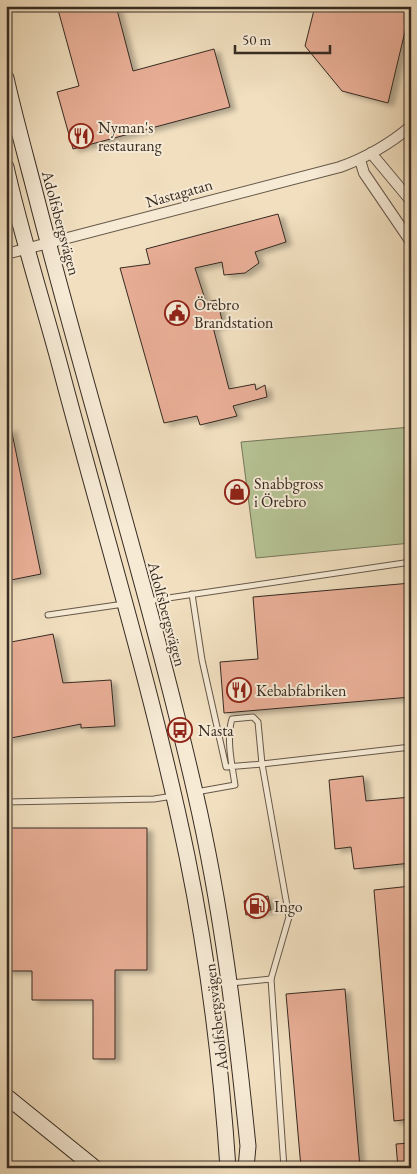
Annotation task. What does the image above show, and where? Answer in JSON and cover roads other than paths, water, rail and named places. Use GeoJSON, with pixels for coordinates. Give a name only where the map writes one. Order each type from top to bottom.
{"type":"FeatureCollection","features":[{"type":"Feature","properties":{"kind":"main road","name":"Adolfsbergsvägen"},"geometry":{"type":"LineString","coordinates":[[6,78],[48,245],[195,792],[208,852],[230,983],[248,1146],[246,1168]]}},
{"type":"Feature","properties":{"kind":"main road","name":"Adolfsbergsvägen"},"geometry":{"type":"LineString","coordinates":[[6,167],[174,796],[193,884],[210,986],[224,1109],[228,1168]]}},
{"type":"Feature","properties":{"kind":"main road"},"geometry":{"type":"LineString","coordinates":[[124,604],[145,601]]}},
{"type":"Feature","properties":{"kind":"main road"},"geometry":{"type":"LineString","coordinates":[[174,796],[195,792]]}},
{"type":"Feature","properties":{"kind":"main road"},"geometry":{"type":"LineString","coordinates":[[210,986],[230,983]]}},
{"type":"Feature","properties":{"kind":"main road"},"geometry":{"type":"LineString","coordinates":[[6,1096],[95,1168]]}},
{"type":"Feature","properties":{"kind":"main road"},"geometry":{"type":"LineString","coordinates":[[75,1153],[89,1168]]}},
{"type":"Feature","properties":{"kind":"street","name":"Nastagatan"},"geometry":{"type":"LineString","coordinates":[[6,254],[48,245],[360,160],[411,126]]}},
{"type":"Feature","properties":{"kind":"street"},"geometry":{"type":"LineString","coordinates":[[371,153],[411,201]]}},
{"type":"Feature","properties":{"kind":"street"},"geometry":{"type":"LineString","coordinates":[[360,160],[364,173],[400,223],[411,242]]}},
{"type":"Feature","properties":{"kind":"lane"},"geometry":{"type":"LineString","coordinates":[[145,601],[411,562]]}},
{"type":"Feature","properties":{"kind":"lane"},"geometry":{"type":"LineString","coordinates":[[192,594],[202,660],[226,768],[411,747]]}},
{"type":"Feature","properties":{"kind":"lane"},"geometry":{"type":"LineString","coordinates":[[48,615],[124,604]]}},
{"type":"Feature","properties":{"kind":"lane"},"geometry":{"type":"LineString","coordinates":[[195,792],[235,785],[229,726],[232,719],[253,717],[258,722],[262,764],[289,918],[271,978],[284,1168]]}},
{"type":"Feature","properties":{"kind":"lane"},"geometry":{"type":"LineString","coordinates":[[6,802],[154,799],[174,796]]}},
{"type":"Feature","properties":{"kind":"lane"},"geometry":{"type":"LineString","coordinates":[[230,983],[271,978]]}},
{"type":"Feature","properties":{"kind":"place","name":"Nyman's restaurang"},"geometry":{"type":"Point","coordinates":[81,136]}},
{"type":"Feature","properties":{"kind":"place","name":"Örebro Brandstation"},"geometry":{"type":"Point","coordinates":[177,313]}},
{"type":"Feature","properties":{"kind":"place","name":"Snabbgross i Örebro"},"geometry":{"type":"Point","coordinates":[237,492]}},
{"type":"Feature","properties":{"kind":"place","name":"Kebabfabriken"},"geometry":{"type":"Point","coordinates":[239,690]}},
{"type":"Feature","properties":{"kind":"place","name":"Nasta"},"geometry":{"type":"Point","coordinates":[180,730]}},
{"type":"Feature","properties":{"kind":"place","name":"Ingo"},"geometry":{"type":"Point","coordinates":[257,906]}}]}
